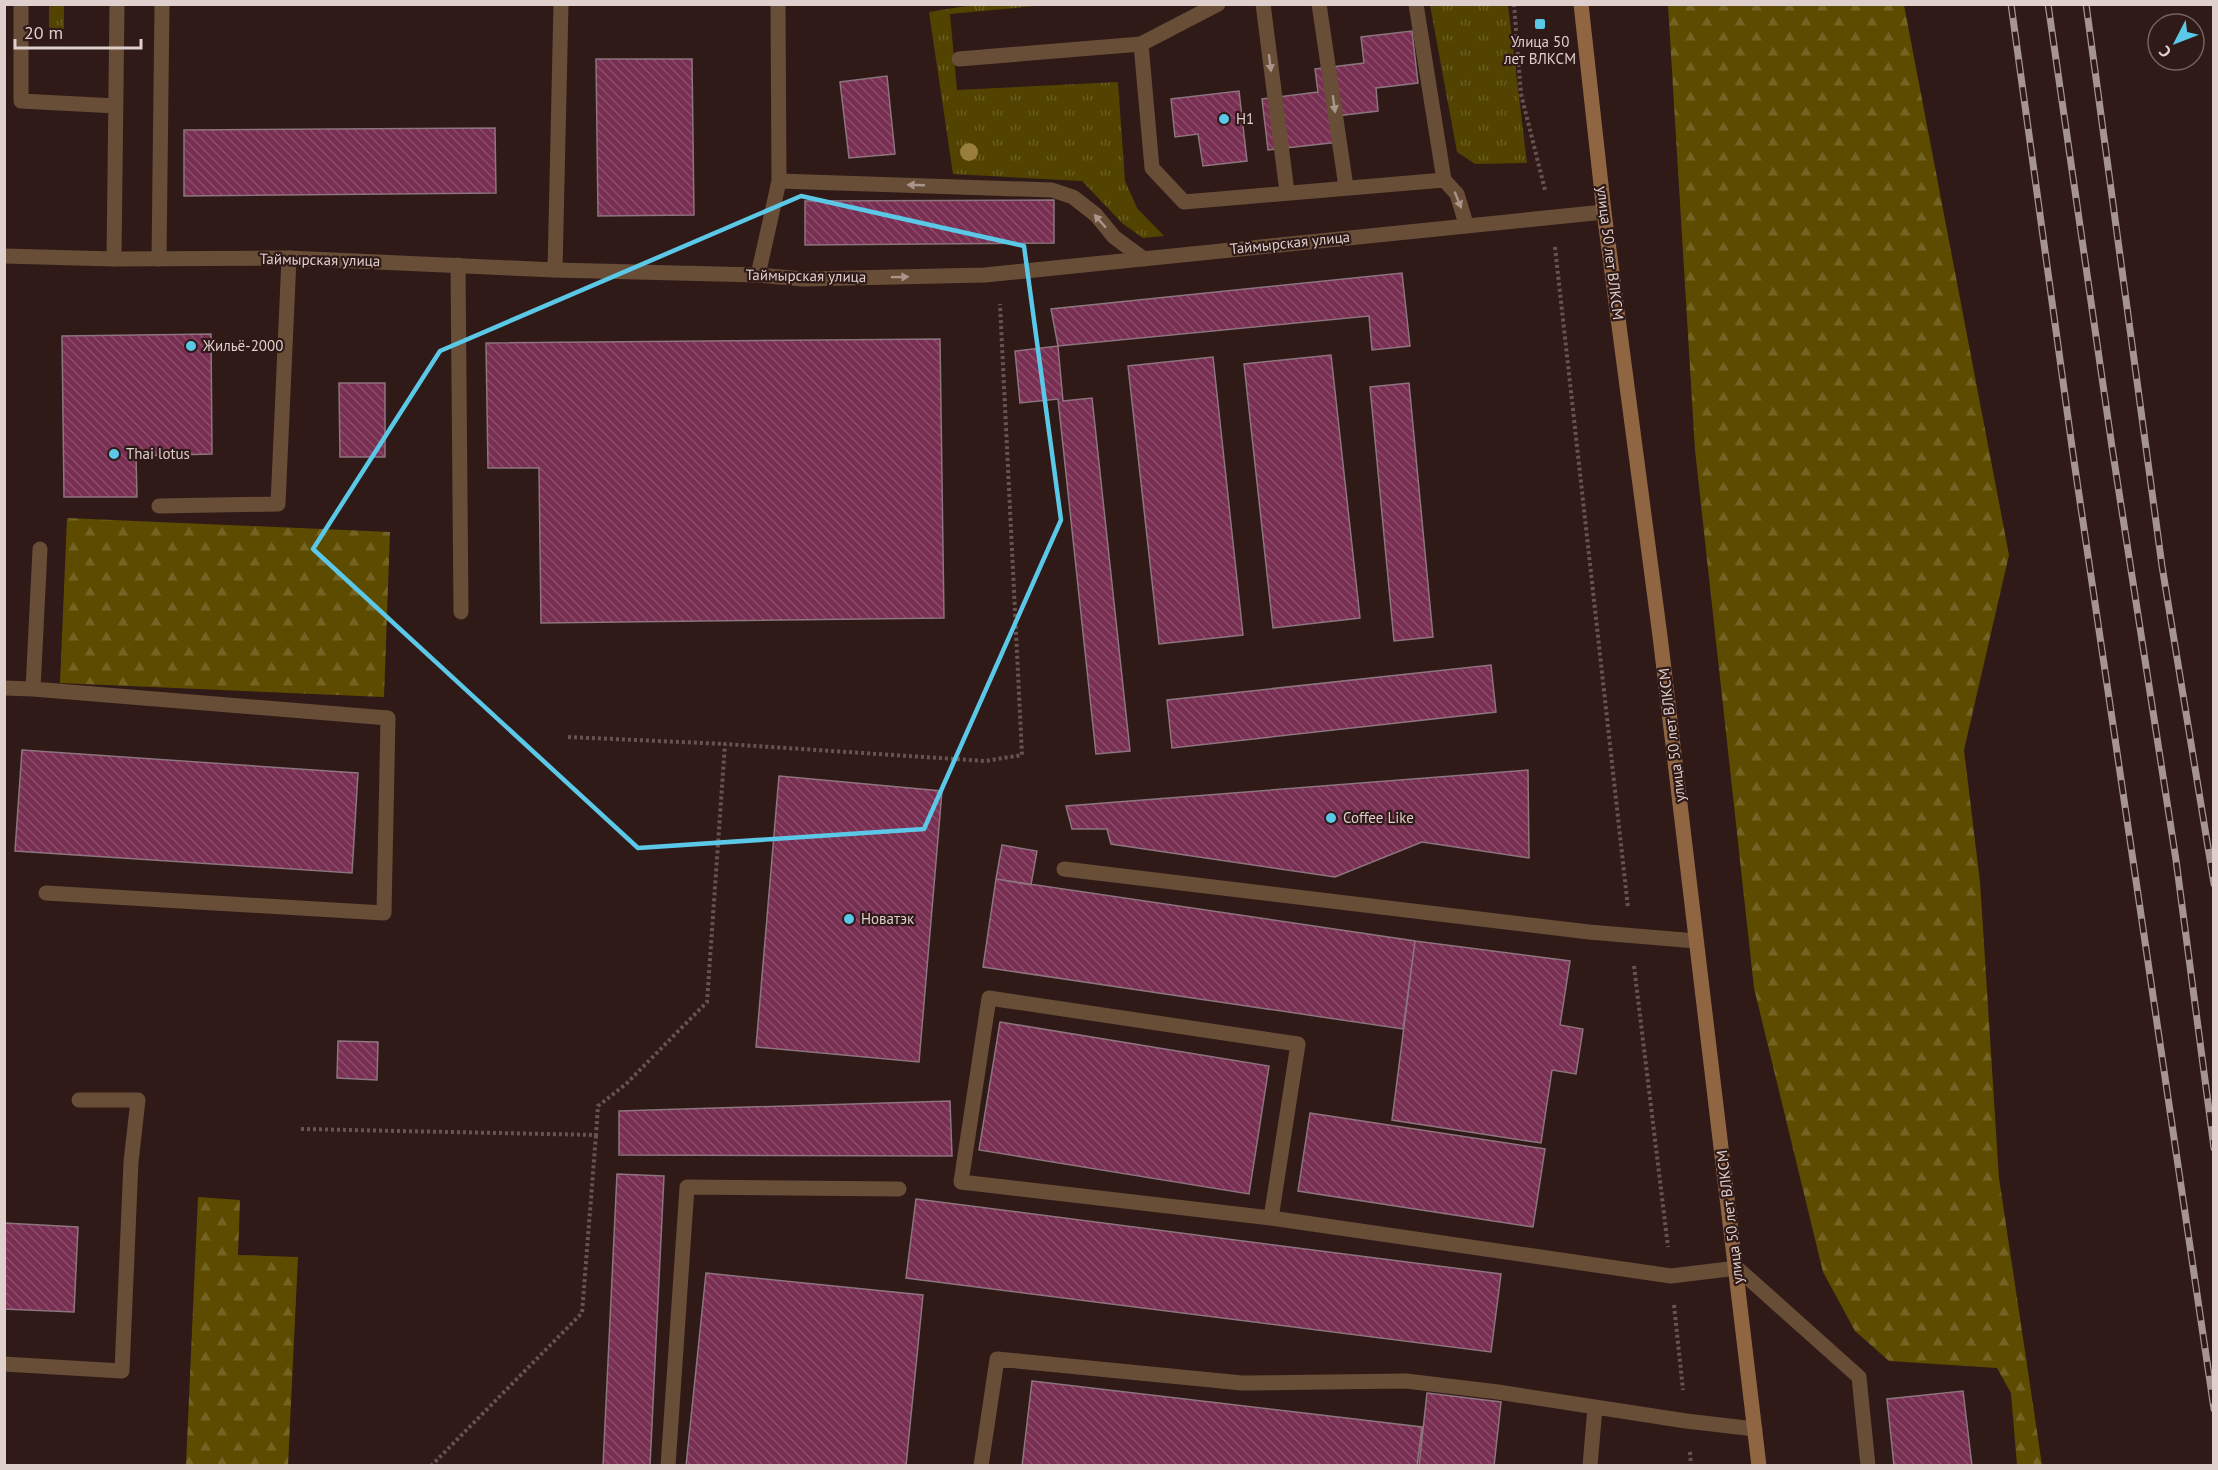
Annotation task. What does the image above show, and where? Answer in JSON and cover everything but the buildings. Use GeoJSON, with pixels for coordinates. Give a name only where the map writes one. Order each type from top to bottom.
{"type":"FeatureCollection","features":[{"type":"Feature","properties":{"kind":"street"},"geometry":{"type":"LineString","coordinates":[[21,4],[21,101],[116,106]]}},
{"type":"Feature","properties":{"kind":"street"},"geometry":{"type":"LineString","coordinates":[[114,259],[117,4]]}},
{"type":"Feature","properties":{"kind":"street"},"geometry":{"type":"LineString","coordinates":[[159,259],[162,4]]}},
{"type":"Feature","properties":{"kind":"street"},"geometry":{"type":"LineString","coordinates":[[555,270],[561,4]]}},
{"type":"Feature","properties":{"kind":"street"},"geometry":{"type":"LineString","coordinates":[[758,275],[779,181],[778,4]]}},
{"type":"Feature","properties":{"kind":"street"},"geometry":{"type":"LineString","coordinates":[[959,58],[1141,44],[1218,4]]}},
{"type":"Feature","properties":{"kind":"street"},"geometry":{"type":"LineString","coordinates":[[1263,4],[1287,192]]}},
{"type":"Feature","properties":{"kind":"street"},"geometry":{"type":"LineString","coordinates":[[1319,4],[1346,187]]}},
{"type":"Feature","properties":{"kind":"street"},"geometry":{"type":"LineString","coordinates":[[1416,4],[1444,180],[1457,194],[1466,224]]}},
{"type":"Feature","properties":{"kind":"street","name":"улица 50 лет ВЛКСМ"},"geometry":{"type":"LineString","coordinates":[[1581,4],[1604,212],[1660,636],[1759,1466]]}},
{"type":"Feature","properties":{"kind":"street"},"geometry":{"type":"LineString","coordinates":[[1141,44],[1152,168],[1184,202],[1444,180]]}},
{"type":"Feature","properties":{"kind":"street"},"geometry":{"type":"LineString","coordinates":[[779,181],[1052,190],[1073,197],[1095,215],[1114,237],[1144,259]]}},
{"type":"Feature","properties":{"kind":"street","name":"Таймырская улица"},"geometry":{"type":"LineString","coordinates":[[4,256],[114,259],[290,258],[555,270],[758,275],[803,279],[985,275],[1466,224],[1604,212]]}},
{"type":"Feature","properties":{"kind":"street"},"geometry":{"type":"LineString","coordinates":[[159,506],[278,504],[290,258]]}},
{"type":"Feature","properties":{"kind":"street"},"geometry":{"type":"LineString","coordinates":[[458,265],[460,612]]}},
{"type":"Feature","properties":{"kind":"street"},"geometry":{"type":"LineString","coordinates":[[33,689],[40,549]]}},
{"type":"Feature","properties":{"kind":"street"},"geometry":{"type":"LineString","coordinates":[[4,688],[388,718],[384,913],[46,893]]}},
{"type":"Feature","properties":{"kind":"street"},"geometry":{"type":"LineString","coordinates":[[1064,869],[1631,936],[1696,941]]}},
{"type":"Feature","properties":{"kind":"street"},"geometry":{"type":"LineString","coordinates":[[1271,1218],[1298,1044],[989,998],[961,1182],[1271,1218],[1671,1276],[1737,1268],[1859,1377],[1868,1466]]}},
{"type":"Feature","properties":{"kind":"street"},"geometry":{"type":"LineString","coordinates":[[4,1365],[122,1371],[131,1162],[138,1100],[79,1100]]}},
{"type":"Feature","properties":{"kind":"street"},"geometry":{"type":"LineString","coordinates":[[668,1466],[687,1188],[899,1189]]}},
{"type":"Feature","properties":{"kind":"street"},"geometry":{"type":"LineString","coordinates":[[981,1466],[997,1359],[1242,1383],[1406,1381],[1755,1429]]}},
{"type":"Feature","properties":{"kind":"street"},"geometry":{"type":"LineString","coordinates":[[1590,1466],[1595,1407]]}},
{"type":"Feature","properties":{"kind":"path"},"geometry":{"type":"LineString","coordinates":[[1514,4],[1521,94],[1551,216],[1691,1466]]}},
{"type":"Feature","properties":{"kind":"path"},"geometry":{"type":"LineString","coordinates":[[568,737],[725,744],[985,761],[1022,755],[1000,303]]}},
{"type":"Feature","properties":{"kind":"path"},"geometry":{"type":"LineString","coordinates":[[431,1466],[582,1313],[598,1106],[627,1084],[707,1002],[725,744]]}},
{"type":"Feature","properties":{"kind":"path"},"geometry":{"type":"LineString","coordinates":[[301,1130],[596,1135]]}},
{"type":"Feature","properties":{"kind":"highlighted area"},"geometry":{"type":"Polygon","coordinates":[[[801,196],[1024,246],[1061,520],[924,829],[638,848],[313,549],[440,351],[801,196]]]}},
{"type":"Feature","properties":{"kind":"green space"},"geometry":{"type":"Polygon","coordinates":[[[49,5],[64,5],[64,29],[49,29],[49,5]]]}},
{"type":"Feature","properties":{"kind":"green space"},"geometry":{"type":"Polygon","coordinates":[[[972,5],[1046,5],[950,14],[957,90],[1118,82],[1125,181],[1137,208],[1164,236],[1143,238],[1122,223],[1082,181],[953,174],[929,12],[972,5]]]}},
{"type":"Feature","properties":{"kind":"green space"},"geometry":{"type":"Polygon","coordinates":[[[1430,5],[1508,5],[1527,163],[1475,164],[1457,152],[1430,5]]]}},
{"type":"Feature","properties":{"kind":"green space"},"geometry":{"type":"Polygon","coordinates":[[[1668,5],[1904,5],[2009,555],[1964,750],[1980,882],[1999,1178],[2042,1465],[2017,1465],[2011,1393],[1997,1368],[1889,1361],[1855,1331],[1823,1272],[1754,988],[1695,450],[1668,5]]]}},
{"type":"Feature","properties":{"kind":"green space"},"geometry":{"type":"Polygon","coordinates":[[[67,518],[390,532],[384,697],[60,683],[67,518]]]}},
{"type":"Feature","properties":{"kind":"green space"},"geometry":{"type":"Polygon","coordinates":[[[198,1197],[240,1200],[238,1255],[298,1257],[288,1465],[186,1465],[198,1197]]]}},
{"type":"Feature","properties":{"kind":"railway"},"geometry":{"type":"LineString","coordinates":[[2011,4],[2073,454],[2214,1409]]}},
{"type":"Feature","properties":{"kind":"railway"},"geometry":{"type":"LineString","coordinates":[[2048,4],[2112,447],[2176,860],[2214,1148]]}},
{"type":"Feature","properties":{"kind":"railway"},"geometry":{"type":"LineString","coordinates":[[2086,4],[2162,566],[2214,884]]}},
{"type":"Feature","properties":{"kind":"place","name":"Улица 50 лет ВЛКСМ"},"geometry":{"type":"Point","coordinates":[1540,24]}},
{"type":"Feature","properties":{"kind":"place","name":"Н1"},"geometry":{"type":"Point","coordinates":[1224,119]}},
{"type":"Feature","properties":{"kind":"place","name":"Жильё-2000"},"geometry":{"type":"Point","coordinates":[191,346]}},
{"type":"Feature","properties":{"kind":"place","name":"Thai lotus"},"geometry":{"type":"Point","coordinates":[114,454]}},
{"type":"Feature","properties":{"kind":"place","name":"Coffee Like"},"geometry":{"type":"Point","coordinates":[1331,818]}},
{"type":"Feature","properties":{"kind":"place","name":"Новатэк"},"geometry":{"type":"Point","coordinates":[849,919]}}]}
